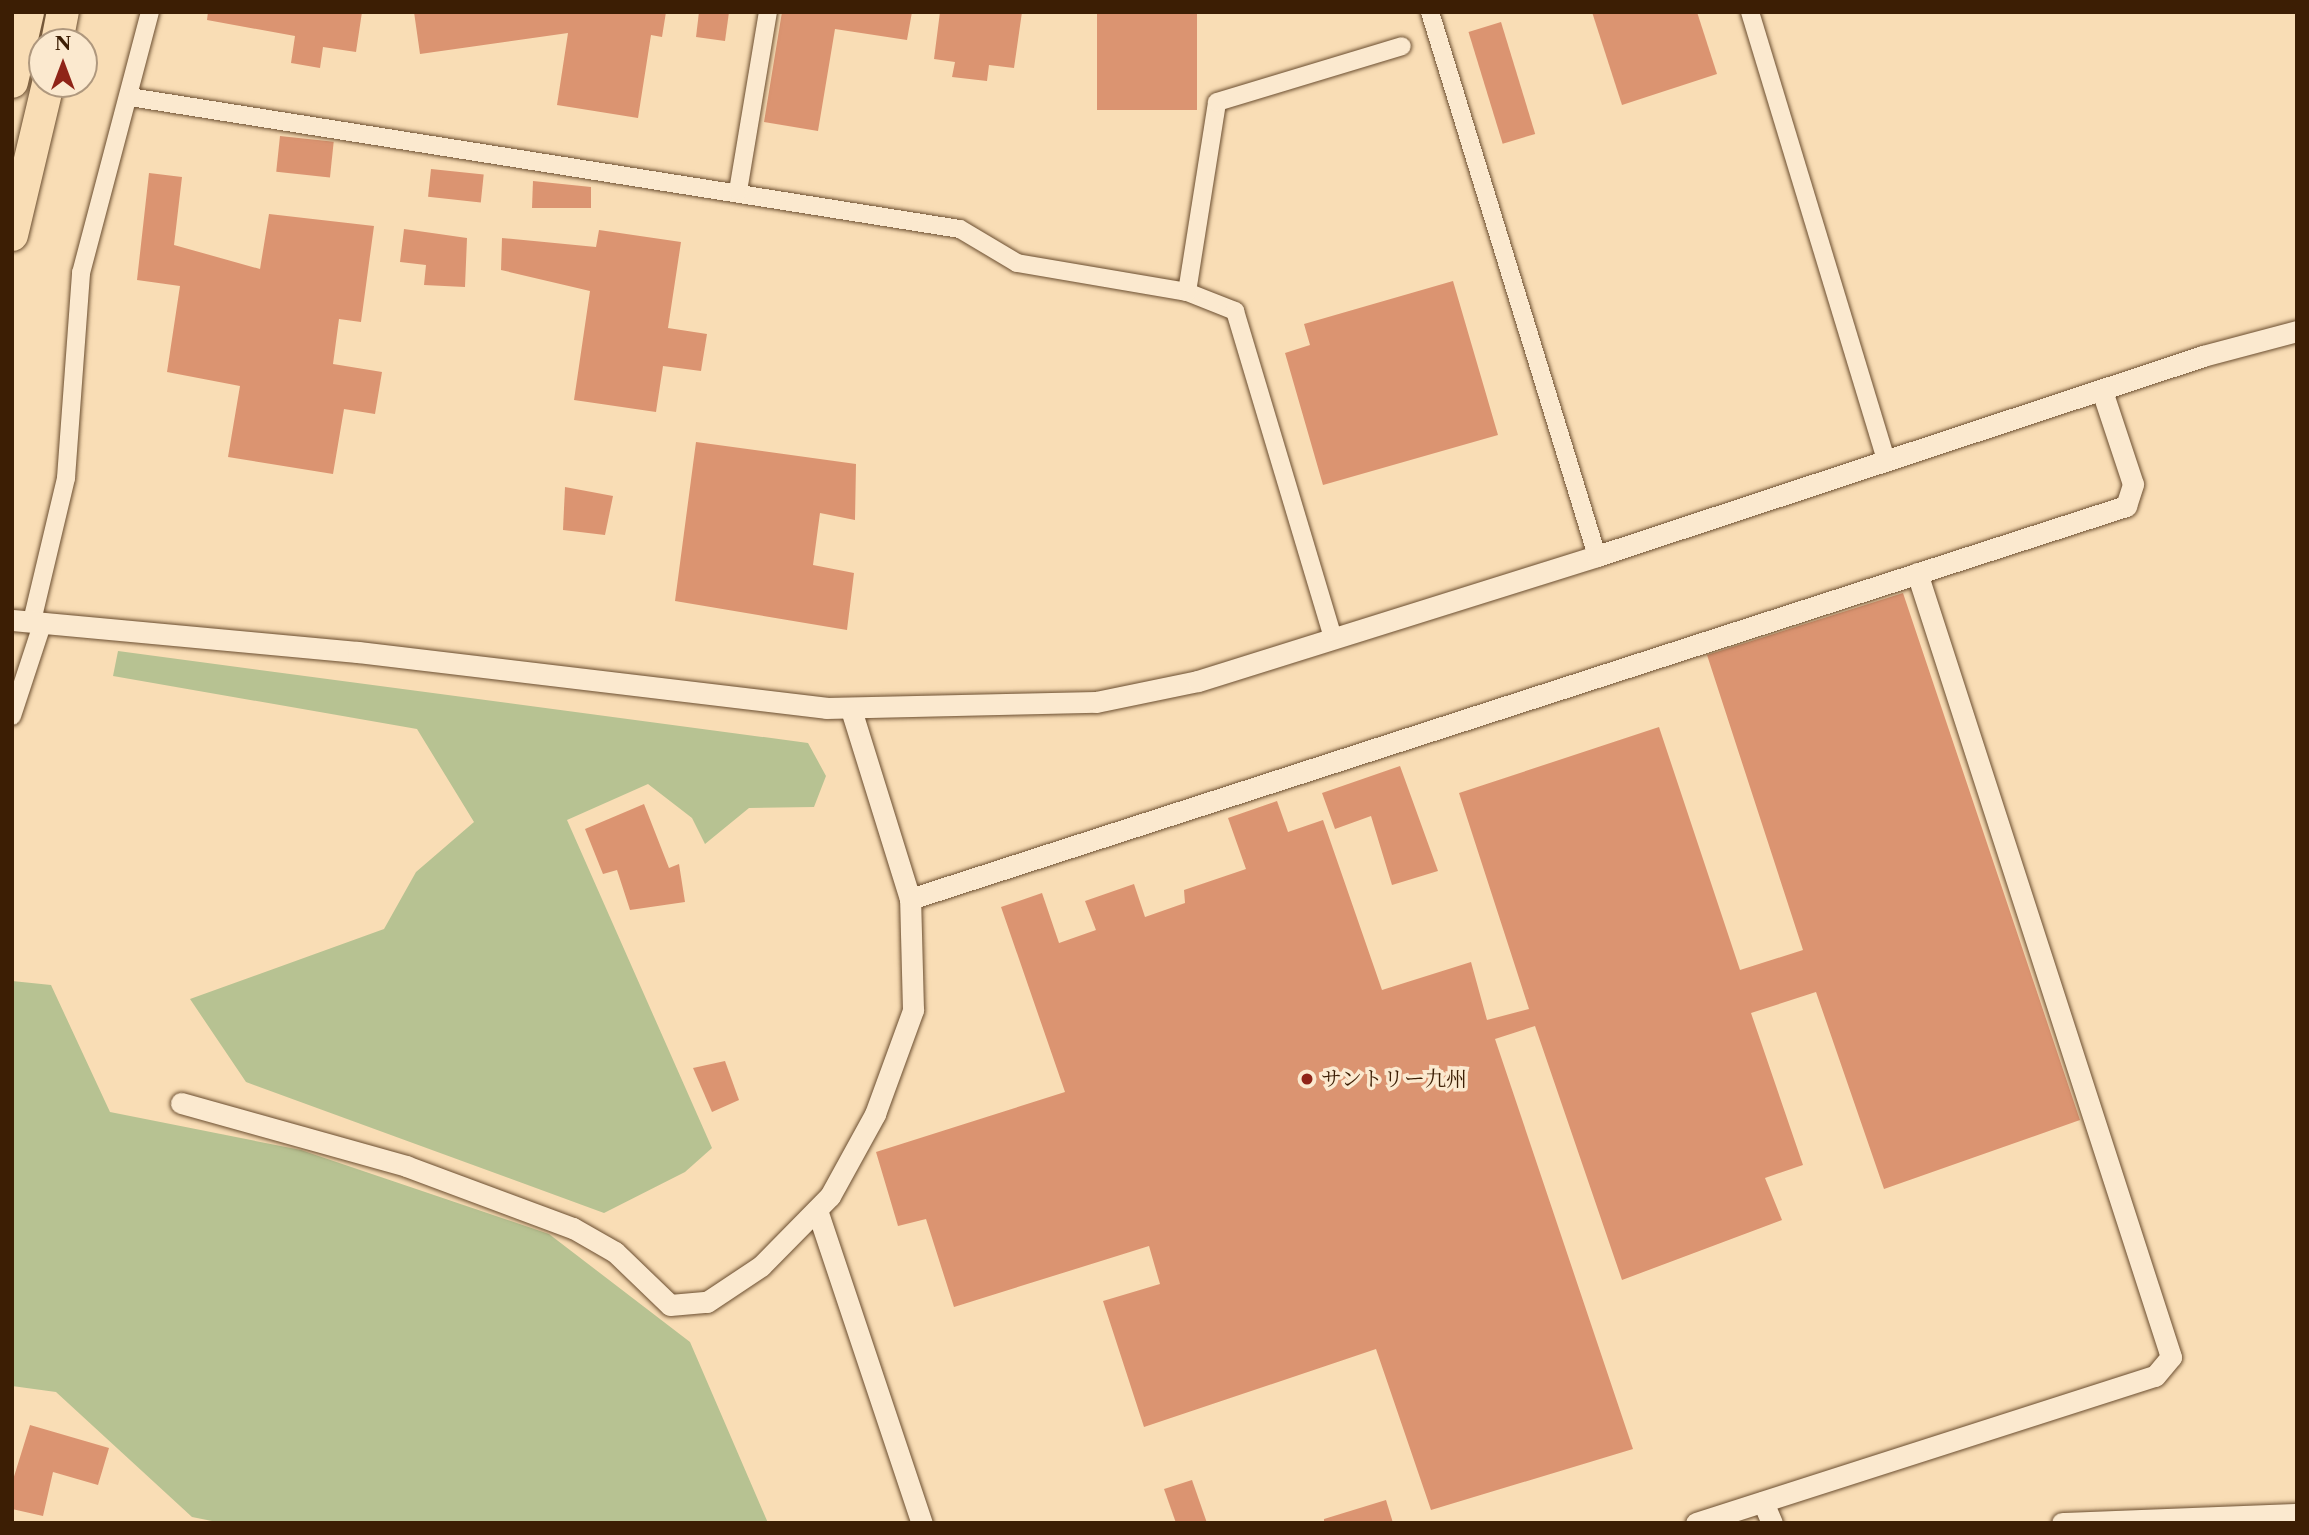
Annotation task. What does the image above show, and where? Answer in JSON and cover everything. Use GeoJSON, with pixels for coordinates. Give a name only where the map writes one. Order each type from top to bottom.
{"type":"FeatureCollection","features":[{"type":"Feature","properties":{"kind":"highway"},"geometry":{"type":"LineString","coordinates":[[12,82],[28,12]]}},
{"type":"Feature","properties":{"kind":"highway"},"geometry":{"type":"LineString","coordinates":[[12,235],[45,98]]}},
{"type":"Feature","properties":{"kind":"street"},"geometry":{"type":"LineString","coordinates":[[12,716],[29,622],[66,478],[81,273],[130,97],[150,12]]}},
{"type":"Feature","properties":{"kind":"street"},"geometry":{"type":"LineString","coordinates":[[738,191],[768,12]]}},
{"type":"Feature","properties":{"kind":"street"},"geometry":{"type":"LineString","coordinates":[[1430,12],[1597,556]]}},
{"type":"Feature","properties":{"kind":"street"},"geometry":{"type":"LineString","coordinates":[[1750,12],[1886,461]]}},
{"type":"Feature","properties":{"kind":"street"},"geometry":{"type":"LineString","coordinates":[[1187,292],[1216,102],[1402,46]]}},
{"type":"Feature","properties":{"kind":"street"},"geometry":{"type":"LineString","coordinates":[[130,97],[738,191],[960,229],[1017,263],[1187,292],[1235,311],[1333,638]]}},
{"type":"Feature","properties":{"kind":"street"},"geometry":{"type":"LineString","coordinates":[[29,622],[358,652],[851,710],[1096,702],[1198,681],[1597,556],[2203,356],[2297,331]]}},
{"type":"Feature","properties":{"kind":"street"},"geometry":{"type":"LineString","coordinates":[[910,899],[2126,506],[2133,484],[2102,391]]}},
{"type":"Feature","properties":{"kind":"street"},"geometry":{"type":"LineString","coordinates":[[1696,1523],[2155,1376],[2171,1357],[1917,573]]}},
{"type":"Feature","properties":{"kind":"street"},"geometry":{"type":"LineString","coordinates":[[181,1103],[405,1166],[573,1228],[615,1252],[670,1305],[707,1302],[761,1266],[830,1196],[875,1114],[913,1010],[910,899],[851,710]]}},
{"type":"Feature","properties":{"kind":"street"},"geometry":{"type":"LineString","coordinates":[[817,1210],[922,1523]]}},
{"type":"Feature","properties":{"kind":"street"},"geometry":{"type":"LineString","coordinates":[[1763,1502],[1772,1523]]}},
{"type":"Feature","properties":{"kind":"street"},"geometry":{"type":"LineString","coordinates":[[2062,1523],[2297,1514]]}},
{"type":"Feature","properties":{"kind":"green space"},"geometry":{"type":"Polygon","coordinates":[[[118,651],[808,743],[826,776],[814,807],[749,808],[705,844],[692,818],[648,784],[567,820],[712,1148],[685,1172],[604,1213],[246,1082],[190,999],[384,929],[416,872],[474,822],[417,729],[113,676],[118,651]]]}},
{"type":"Feature","properties":{"kind":"green space"},"geometry":{"type":"Polygon","coordinates":[[[12,981],[51,985],[110,1112],[301,1150],[549,1234],[690,1342],[768,1523],[222,1523],[192,1517],[56,1392],[12,1386],[12,981]]]}},
{"type":"Feature","properties":{"kind":"building"},"geometry":{"type":"Polygon","coordinates":[[[208,12],[362,12],[356,52],[323,47],[320,68],[291,63],[295,36],[207,20],[208,12]]]}},
{"type":"Feature","properties":{"kind":"building"},"geometry":{"type":"Polygon","coordinates":[[[414,12],[666,12],[662,37],[651,35],[638,118],[557,105],[568,33],[420,54],[414,12]]]}},
{"type":"Feature","properties":{"kind":"building"},"geometry":{"type":"Polygon","coordinates":[[[699,12],[729,12],[725,41],[696,37],[699,12]]]}},
{"type":"Feature","properties":{"kind":"building"},"geometry":{"type":"Polygon","coordinates":[[[782,12],[912,12],[907,40],[835,29],[818,131],[764,122],[782,12]]]}},
{"type":"Feature","properties":{"kind":"building"},"geometry":{"type":"Polygon","coordinates":[[[940,12],[1022,12],[1014,68],[989,65],[987,81],[952,77],[955,62],[934,59],[940,12]]]}},
{"type":"Feature","properties":{"kind":"building"},"geometry":{"type":"Polygon","coordinates":[[[1097,12],[1197,12],[1197,110],[1097,110],[1097,12]]]}},
{"type":"Feature","properties":{"kind":"building"},"geometry":{"type":"Polygon","coordinates":[[[1592,12],[1697,12],[1717,74],[1622,105],[1592,12]]]}},
{"type":"Feature","properties":{"kind":"building"},"geometry":{"type":"Polygon","coordinates":[[[1501,22],[1535,134],[1503,144],[1468,32],[1501,22]]]}},
{"type":"Feature","properties":{"kind":"building"},"geometry":{"type":"Polygon","coordinates":[[[280,136],[334,142],[330,177],[276,172],[280,136]]]}},
{"type":"Feature","properties":{"kind":"building"},"geometry":{"type":"Polygon","coordinates":[[[431,169],[484,175],[481,202],[428,197],[431,169]]]}},
{"type":"Feature","properties":{"kind":"building"},"geometry":{"type":"Polygon","coordinates":[[[149,173],[182,177],[174,245],[260,269],[269,214],[374,226],[361,322],[339,319],[333,364],[382,372],[375,414],[344,409],[333,474],[228,457],[240,386],[167,372],[180,286],[137,280],[149,173]]]}},
{"type":"Feature","properties":{"kind":"building"},"geometry":{"type":"Polygon","coordinates":[[[533,181],[591,187],[591,208],[532,208],[533,181]]]}},
{"type":"Feature","properties":{"kind":"building"},"geometry":{"type":"Polygon","coordinates":[[[404,229],[467,238],[465,287],[424,285],[426,265],[400,262],[404,229]]]}},
{"type":"Feature","properties":{"kind":"building"},"geometry":{"type":"Polygon","coordinates":[[[599,230],[681,242],[668,328],[707,334],[701,371],[663,366],[656,412],[574,400],[590,291],[501,270],[502,238],[596,247],[599,230]]]}},
{"type":"Feature","properties":{"kind":"building"},"geometry":{"type":"Polygon","coordinates":[[[1453,281],[1498,435],[1323,485],[1285,353],[1310,345],[1304,324],[1453,281]]]}},
{"type":"Feature","properties":{"kind":"building"},"geometry":{"type":"Polygon","coordinates":[[[696,442],[856,464],[855,520],[820,513],[813,565],[854,573],[847,630],[675,601],[696,442]]]}},
{"type":"Feature","properties":{"kind":"building"},"geometry":{"type":"Polygon","coordinates":[[[565,487],[613,496],[605,535],[563,530],[565,487]]]}},
{"type":"Feature","properties":{"kind":"building","name":"サントリー九州"},"geometry":{"type":"Polygon","coordinates":[[[1903,593],[2080,1120],[1884,1189],[1816,992],[1751,1013],[1803,1165],[1765,1178],[1782,1220],[1622,1280],[1535,1026],[1495,1039],[1633,1449],[1431,1510],[1376,1349],[1144,1427],[1103,1301],[1160,1284],[1149,1246],[954,1307],[926,1219],[898,1226],[876,1152],[1065,1092],[1001,907],[1042,893],[1059,943],[1096,930],[1085,901],[1134,884],[1145,917],[1185,903],[1184,890],[1246,869],[1228,818],[1277,801],[1288,832],[1323,820],[1382,990],[1471,962],[1487,1020],[1529,1009],[1459,793],[1659,727],[1740,970],[1803,950],[1707,655],[1903,593]]]}},
{"type":"Feature","properties":{"kind":"building"},"geometry":{"type":"Polygon","coordinates":[[[1400,766],[1438,871],[1392,885],[1371,816],[1335,829],[1322,793],[1400,766]]]}},
{"type":"Feature","properties":{"kind":"building"},"geometry":{"type":"Polygon","coordinates":[[[644,804],[669,868],[679,864],[685,902],[630,910],[617,870],[603,874],[585,829],[644,804]]]}},
{"type":"Feature","properties":{"kind":"building"},"geometry":{"type":"Polygon","coordinates":[[[725,1061],[739,1100],[712,1112],[693,1068],[725,1061]]]}},
{"type":"Feature","properties":{"kind":"building"},"geometry":{"type":"Polygon","coordinates":[[[30,1425],[109,1448],[98,1485],[53,1472],[43,1516],[12,1509],[12,1483],[30,1425]]]}},
{"type":"Feature","properties":{"kind":"building"},"geometry":{"type":"Polygon","coordinates":[[[1192,1480],[1207,1523],[1176,1523],[1164,1489],[1192,1480]]]}},
{"type":"Feature","properties":{"kind":"building"},"geometry":{"type":"Polygon","coordinates":[[[1386,1500],[1393,1523],[1324,1523],[1324,1519],[1386,1500]]]}},
{"type":"Feature","properties":{"kind":"place","name":"サントリー九州"},"geometry":{"type":"Point","coordinates":[1307,1079]}}]}
